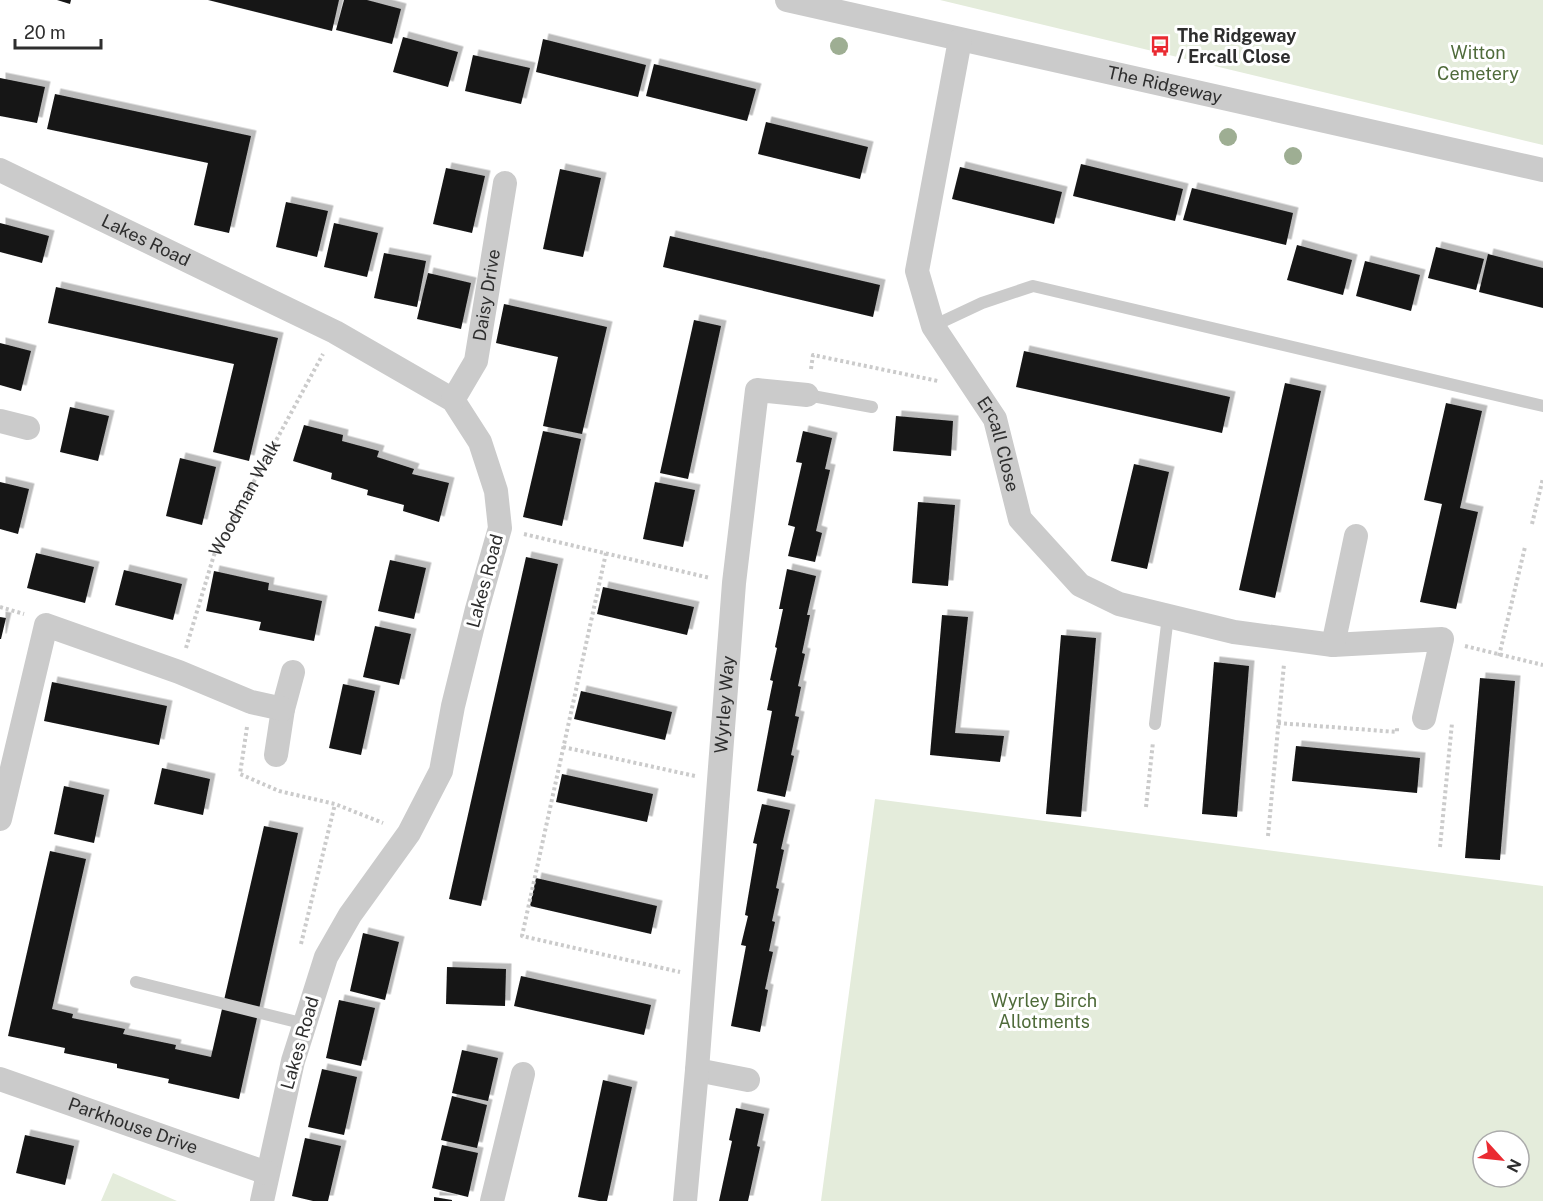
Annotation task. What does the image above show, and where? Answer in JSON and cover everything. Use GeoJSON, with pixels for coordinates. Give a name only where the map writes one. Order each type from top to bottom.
{"type":"FeatureCollection","features":[{"type":"Feature","properties":{"kind":"street","name":"The Ridgeway"},"geometry":{"type":"LineString","coordinates":[[787,0],[1543,170]]}},
{"type":"Feature","properties":{"kind":"street","name":"Ercall Close"},"geometry":{"type":"LineString","coordinates":[[960,40],[917,271],[933,326],[995,420],[1020,519],[1080,585],[1119,603],[1234,633],[1333,645],[1442,639]]}},
{"type":"Feature","properties":{"kind":"street","name":"Lakes Road"},"geometry":{"type":"LineString","coordinates":[[0,170],[335,332],[453,400],[480,442],[496,491],[500,528],[453,706],[441,771],[409,833],[350,915],[326,957],[293,1061],[262,1201]]}},
{"type":"Feature","properties":{"kind":"street","name":"Daisy Drive"},"geometry":{"type":"LineString","coordinates":[[453,400],[476,362],[506,183]]}},
{"type":"Feature","properties":{"kind":"street","name":"Wyrley Way"},"geometry":{"type":"LineString","coordinates":[[685,1201],[734,584],[757,390],[807,395]]}},
{"type":"Feature","properties":{"kind":"street"},"geometry":{"type":"LineString","coordinates":[[0,421],[28,428]]}},
{"type":"Feature","properties":{"kind":"street"},"geometry":{"type":"LineString","coordinates":[[1333,645],[1356,536]]}},
{"type":"Feature","properties":{"kind":"street"},"geometry":{"type":"LineString","coordinates":[[0,819],[46,625],[179,672],[251,702],[284,709]]}},
{"type":"Feature","properties":{"kind":"street"},"geometry":{"type":"LineString","coordinates":[[1424,718],[1442,639]]}},
{"type":"Feature","properties":{"kind":"street"},"geometry":{"type":"LineString","coordinates":[[276,754],[293,672]]}},
{"type":"Feature","properties":{"kind":"street"},"geometry":{"type":"LineString","coordinates":[[697,1070],[748,1080]]}},
{"type":"Feature","properties":{"kind":"street"},"geometry":{"type":"LineString","coordinates":[[492,1201],[523,1074]]}},
{"type":"Feature","properties":{"kind":"street","name":"Parkhouse Drive"},"geometry":{"type":"LineString","coordinates":[[0,1079],[267,1173]]}},
{"type":"Feature","properties":{"kind":"lane"},"geometry":{"type":"LineString","coordinates":[[933,326],[982,303],[1033,286],[1543,406]]}},
{"type":"Feature","properties":{"kind":"lane"},"geometry":{"type":"LineString","coordinates":[[807,395],[872,407]]}},
{"type":"Feature","properties":{"kind":"lane"},"geometry":{"type":"LineString","coordinates":[[1155,724],[1168,616]]}},
{"type":"Feature","properties":{"kind":"lane"},"geometry":{"type":"LineString","coordinates":[[136,982],[304,1024]]}},
{"type":"Feature","properties":{"kind":"path","name":"Woodman Walk"},"geometry":{"type":"LineString","coordinates":[[179,672],[214,555],[335,332]]}},
{"type":"Feature","properties":{"kind":"path"},"geometry":{"type":"LineString","coordinates":[[807,395],[813,355],[974,388]]}},
{"type":"Feature","properties":{"kind":"path"},"geometry":{"type":"LineString","coordinates":[[1532,524],[1543,478]]}},
{"type":"Feature","properties":{"kind":"path"},"geometry":{"type":"LineString","coordinates":[[500,528],[734,584]]}},
{"type":"Feature","properties":{"kind":"path"},"geometry":{"type":"LineString","coordinates":[[1500,656],[1525,547]]}},
{"type":"Feature","properties":{"kind":"path"},"geometry":{"type":"LineString","coordinates":[[606,553],[522,936],[704,978]]}},
{"type":"Feature","properties":{"kind":"path"},"geometry":{"type":"LineString","coordinates":[[1268,836],[1286,639]]}},
{"type":"Feature","properties":{"kind":"path"},"geometry":{"type":"LineString","coordinates":[[1442,639],[1500,656],[1543,665]]}},
{"type":"Feature","properties":{"kind":"path"},"geometry":{"type":"LineString","coordinates":[[1278,723],[1397,732],[1398,717],[1429,694],[1452,719],[1440,847]]}},
{"type":"Feature","properties":{"kind":"path"},"geometry":{"type":"LineString","coordinates":[[251,702],[240,774],[279,791],[335,804],[409,833]]}},
{"type":"Feature","properties":{"kind":"path"},"geometry":{"type":"LineString","coordinates":[[1146,807],[1155,724]]}},
{"type":"Feature","properties":{"kind":"path"},"geometry":{"type":"LineString","coordinates":[[563,747],[719,782]]}},
{"type":"Feature","properties":{"kind":"path"},"geometry":{"type":"LineString","coordinates":[[326,957],[300,948],[335,804]]}},
{"type":"Feature","properties":{"kind":"green space","name":"Witton Cemetery"},"geometry":{"type":"Polygon","coordinates":[[[940,0],[1543,0],[1543,145],[1518,139],[940,0]]]}},
{"type":"Feature","properties":{"kind":"green space","name":"Wyrley Birch Allotments"},"geometry":{"type":"Polygon","coordinates":[[[875,799],[1543,886],[1543,1201],[821,1201],[875,799]]]}},
{"type":"Feature","properties":{"kind":"green space"},"geometry":{"type":"Polygon","coordinates":[[[113,1173],[177,1201],[101,1201],[113,1173]]]}},
{"type":"Feature","properties":{"kind":"building"},"geometry":{"type":"Polygon","coordinates":[[[57,0],[71,0],[70,4],[57,0]]]}},
{"type":"Feature","properties":{"kind":"building"},"geometry":{"type":"Polygon","coordinates":[[[208,0],[339,0],[332,31],[208,0]]]}},
{"type":"Feature","properties":{"kind":"building"},"geometry":{"type":"Polygon","coordinates":[[[344,0],[367,0],[401,9],[392,44],[336,30],[344,0]]]}},
{"type":"Feature","properties":{"kind":"building"},"geometry":{"type":"Polygon","coordinates":[[[403,37],[458,52],[448,87],[393,72],[403,37]]]}},
{"type":"Feature","properties":{"kind":"building"},"geometry":{"type":"Polygon","coordinates":[[[543,39],[646,65],[638,97],[536,72],[543,39]]]}},
{"type":"Feature","properties":{"kind":"building"},"geometry":{"type":"Polygon","coordinates":[[[473,55],[530,68],[521,104],[465,91],[473,55]]]}},
{"type":"Feature","properties":{"kind":"building"},"geometry":{"type":"Polygon","coordinates":[[[654,64],[756,89],[747,121],[646,96],[654,64]]]}},
{"type":"Feature","properties":{"kind":"building"},"geometry":{"type":"Polygon","coordinates":[[[0,78],[45,87],[37,123],[0,116],[0,78]]]}},
{"type":"Feature","properties":{"kind":"building"},"geometry":{"type":"Polygon","coordinates":[[[55,94],[251,136],[229,233],[194,225],[208,163],[47,129],[55,94]]]}},
{"type":"Feature","properties":{"kind":"building"},"geometry":{"type":"Polygon","coordinates":[[[766,122],[868,147],[860,179],[758,154],[766,122]]]}},
{"type":"Feature","properties":{"kind":"building"},"geometry":{"type":"Polygon","coordinates":[[[1081,164],[1183,189],[1175,221],[1073,196],[1081,164]]]}},
{"type":"Feature","properties":{"kind":"building"},"geometry":{"type":"Polygon","coordinates":[[[960,167],[1062,192],[1054,224],[952,199],[960,167]]]}},
{"type":"Feature","properties":{"kind":"building"},"geometry":{"type":"Polygon","coordinates":[[[446,168],[485,176],[472,233],[433,224],[446,168]]]}},
{"type":"Feature","properties":{"kind":"building"},"geometry":{"type":"Polygon","coordinates":[[[560,169],[601,178],[583,257],[543,249],[560,169]]]}},
{"type":"Feature","properties":{"kind":"building"},"geometry":{"type":"Polygon","coordinates":[[[1192,188],[1293,213],[1286,245],[1183,220],[1192,188]]]}},
{"type":"Feature","properties":{"kind":"building"},"geometry":{"type":"Polygon","coordinates":[[[286,202],[328,211],[317,257],[276,247],[286,202]]]}},
{"type":"Feature","properties":{"kind":"building"},"geometry":{"type":"Polygon","coordinates":[[[0,223],[49,236],[42,263],[0,252],[0,223]]]}},
{"type":"Feature","properties":{"kind":"building"},"geometry":{"type":"Polygon","coordinates":[[[334,223],[378,233],[367,277],[324,267],[334,223]]]}},
{"type":"Feature","properties":{"kind":"building"},"geometry":{"type":"Polygon","coordinates":[[[670,236],[880,285],[873,317],[663,267],[670,236]]]}},
{"type":"Feature","properties":{"kind":"building"},"geometry":{"type":"Polygon","coordinates":[[[1297,245],[1352,260],[1343,295],[1287,280],[1297,245]]]}},
{"type":"Feature","properties":{"kind":"building"},"geometry":{"type":"Polygon","coordinates":[[[1436,247],[1484,259],[1476,290],[1428,278],[1436,247]]]}},
{"type":"Feature","properties":{"kind":"building"},"geometry":{"type":"Polygon","coordinates":[[[384,253],[426,261],[417,307],[374,298],[384,253]]]}},
{"type":"Feature","properties":{"kind":"building"},"geometry":{"type":"Polygon","coordinates":[[[1488,254],[1543,268],[1543,308],[1479,292],[1488,254]]]}},
{"type":"Feature","properties":{"kind":"building"},"geometry":{"type":"Polygon","coordinates":[[[1365,261],[1420,275],[1411,311],[1356,296],[1365,261]]]}},
{"type":"Feature","properties":{"kind":"building"},"geometry":{"type":"Polygon","coordinates":[[[428,273],[471,283],[461,329],[417,319],[428,273]]]}},
{"type":"Feature","properties":{"kind":"building"},"geometry":{"type":"Polygon","coordinates":[[[56,287],[278,338],[249,461],[213,452],[234,364],[48,323],[56,287]]]}},
{"type":"Feature","properties":{"kind":"building"},"geometry":{"type":"Polygon","coordinates":[[[504,304],[607,327],[582,434],[543,426],[558,357],[496,343],[504,304]]]}},
{"type":"Feature","properties":{"kind":"building"},"geometry":{"type":"Polygon","coordinates":[[[694,320],[721,326],[688,479],[660,473],[694,320]]]}},
{"type":"Feature","properties":{"kind":"building"},"geometry":{"type":"Polygon","coordinates":[[[0,343],[31,351],[21,391],[0,385],[0,343]]]}},
{"type":"Feature","properties":{"kind":"building"},"geometry":{"type":"Polygon","coordinates":[[[1024,351],[1230,397],[1222,433],[1016,387],[1024,351]]]}},
{"type":"Feature","properties":{"kind":"building"},"geometry":{"type":"Polygon","coordinates":[[[1285,383],[1321,391],[1275,598],[1239,590],[1285,383]]]}},
{"type":"Feature","properties":{"kind":"building"},"geometry":{"type":"Polygon","coordinates":[[[1446,403],[1482,411],[1460,508],[1478,512],[1456,609],[1420,602],[1442,504],[1424,500],[1446,403]]]}},
{"type":"Feature","properties":{"kind":"building"},"geometry":{"type":"Polygon","coordinates":[[[70,407],[109,416],[98,461],[60,452],[70,407]]]}},
{"type":"Feature","properties":{"kind":"building"},"geometry":{"type":"Polygon","coordinates":[[[896,416],[953,421],[951,456],[893,451],[896,416]]]}},
{"type":"Feature","properties":{"kind":"building"},"geometry":{"type":"Polygon","coordinates":[[[304,425],[343,435],[342,441],[379,451],[377,457],[414,469],[412,474],[449,483],[439,522],[403,511],[404,505],[367,495],[368,490],[331,479],[332,473],[293,461],[304,425]]]}},
{"type":"Feature","properties":{"kind":"building"},"geometry":{"type":"Polygon","coordinates":[[[543,431],[581,439],[562,526],[523,517],[543,431]]]}},
{"type":"Feature","properties":{"kind":"building"},"geometry":{"type":"Polygon","coordinates":[[[803,431],[832,438],[825,469],[830,470],[816,531],[822,533],[815,562],[788,556],[795,527],[788,525],[802,463],[796,462],[803,431]]]}},
{"type":"Feature","properties":{"kind":"building"},"geometry":{"type":"Polygon","coordinates":[[[180,458],[216,467],[202,525],[166,516],[180,458]]]}},
{"type":"Feature","properties":{"kind":"building"},"geometry":{"type":"Polygon","coordinates":[[[1134,464],[1169,472],[1147,569],[1111,561],[1134,464]]]}},
{"type":"Feature","properties":{"kind":"building"},"geometry":{"type":"Polygon","coordinates":[[[0,482],[29,489],[18,534],[0,529],[0,482]]]}},
{"type":"Feature","properties":{"kind":"building"},"geometry":{"type":"Polygon","coordinates":[[[655,482],[695,490],[683,547],[643,539],[655,482]]]}},
{"type":"Feature","properties":{"kind":"building"},"geometry":{"type":"Polygon","coordinates":[[[918,502],[955,505],[948,586],[912,583],[918,502]]]}},
{"type":"Feature","properties":{"kind":"building"},"geometry":{"type":"Polygon","coordinates":[[[36,553],[94,567],[85,603],[27,588],[36,553]]]}},
{"type":"Feature","properties":{"kind":"building"},"geometry":{"type":"Polygon","coordinates":[[[526,557],[558,564],[481,906],[449,899],[526,557]]]}},
{"type":"Feature","properties":{"kind":"building"},"geometry":{"type":"Polygon","coordinates":[[[390,560],[426,568],[414,619],[378,611],[390,560]]]}},
{"type":"Feature","properties":{"kind":"building"},"geometry":{"type":"Polygon","coordinates":[[[787,569],[816,576],[807,615],[810,615],[802,653],[805,654],[798,686],[801,687],[795,716],[799,717],[785,797],[757,791],[772,711],[767,710],[773,681],[770,680],[783,609],[779,609],[787,569]]]}},
{"type":"Feature","properties":{"kind":"building"},"geometry":{"type":"Polygon","coordinates":[[[124,570],[182,584],[173,620],[115,605],[124,570]]]}},
{"type":"Feature","properties":{"kind":"building"},"geometry":{"type":"Polygon","coordinates":[[[214,571],[269,583],[268,590],[322,601],[314,641],[259,630],[261,622],[206,611],[214,571]]]}},
{"type":"Feature","properties":{"kind":"building"},"geometry":{"type":"Polygon","coordinates":[[[603,587],[694,607],[687,635],[597,614],[603,587]]]}},
{"type":"Feature","properties":{"kind":"building"},"geometry":{"type":"Polygon","coordinates":[[[942,615],[968,617],[955,733],[1004,736],[1000,762],[930,755],[942,615]]]}},
{"type":"Feature","properties":{"kind":"building"},"geometry":{"type":"Polygon","coordinates":[[[0,617],[6,618],[1,639],[0,639],[0,617]]]}},
{"type":"Feature","properties":{"kind":"building"},"geometry":{"type":"Polygon","coordinates":[[[375,626],[411,634],[399,685],[363,677],[375,626]]]}},
{"type":"Feature","properties":{"kind":"building"},"geometry":{"type":"Polygon","coordinates":[[[1061,635],[1096,638],[1081,817],[1046,814],[1061,635]]]}},
{"type":"Feature","properties":{"kind":"building"},"geometry":{"type":"Polygon","coordinates":[[[1214,662],[1249,666],[1237,817],[1202,814],[1214,662]]]}},
{"type":"Feature","properties":{"kind":"building"},"geometry":{"type":"Polygon","coordinates":[[[1480,678],[1515,681],[1500,860],[1465,858],[1480,678]]]}},
{"type":"Feature","properties":{"kind":"building"},"geometry":{"type":"Polygon","coordinates":[[[52,682],[167,706],[159,745],[44,721],[52,682]]]}},
{"type":"Feature","properties":{"kind":"building"},"geometry":{"type":"Polygon","coordinates":[[[343,684],[375,691],[361,755],[329,748],[343,684]]]}},
{"type":"Feature","properties":{"kind":"building"},"geometry":{"type":"Polygon","coordinates":[[[581,691],[672,712],[665,740],[574,719],[581,691]]]}},
{"type":"Feature","properties":{"kind":"building"},"geometry":{"type":"Polygon","coordinates":[[[1296,746],[1420,758],[1417,793],[1292,781],[1296,746]]]}},
{"type":"Feature","properties":{"kind":"building"},"geometry":{"type":"Polygon","coordinates":[[[162,768],[210,779],[203,815],[154,804],[162,768]]]}},
{"type":"Feature","properties":{"kind":"building"},"geometry":{"type":"Polygon","coordinates":[[[562,774],[653,794],[647,822],[556,802],[562,774]]]}},
{"type":"Feature","properties":{"kind":"building"},"geometry":{"type":"Polygon","coordinates":[[[64,786],[104,795],[94,843],[54,834],[64,786]]]}},
{"type":"Feature","properties":{"kind":"building"},"geometry":{"type":"Polygon","coordinates":[[[762,804],[790,810],[781,849],[784,850],[776,888],[779,889],[772,921],[775,922],[769,951],[773,952],[765,989],[768,990],[760,1032],[731,1026],[746,946],[741,945],[748,916],[745,915],[757,844],[753,843],[762,804]]]}},
{"type":"Feature","properties":{"kind":"building"},"geometry":{"type":"Polygon","coordinates":[[[264,826],[298,833],[239,1099],[168,1083],[169,1079],[117,1068],[117,1064],[64,1053],[65,1048],[8,1036],[50,851],[86,859],[52,1009],[73,1014],[72,1018],[125,1029],[123,1034],[176,1045],[175,1049],[211,1057],[264,826]]]}},
{"type":"Feature","properties":{"kind":"building"},"geometry":{"type":"Polygon","coordinates":[[[536,878],[657,906],[651,934],[530,906],[536,878]]]}},
{"type":"Feature","properties":{"kind":"building"},"geometry":{"type":"Polygon","coordinates":[[[363,933],[399,942],[385,1000],[350,991],[363,933]]]}},
{"type":"Feature","properties":{"kind":"building"},"geometry":{"type":"Polygon","coordinates":[[[447,967],[506,969],[505,1006],[446,1004],[447,967]]]}},
{"type":"Feature","properties":{"kind":"building"},"geometry":{"type":"Polygon","coordinates":[[[521,976],[651,1005],[644,1035],[514,1006],[521,976]]]}},
{"type":"Feature","properties":{"kind":"building"},"geometry":{"type":"Polygon","coordinates":[[[339,1000],[375,1008],[361,1066],[326,1058],[339,1000]]]}},
{"type":"Feature","properties":{"kind":"building"},"geometry":{"type":"Polygon","coordinates":[[[462,1050],[498,1058],[488,1101],[452,1093],[462,1050]]]}},
{"type":"Feature","properties":{"kind":"building"},"geometry":{"type":"Polygon","coordinates":[[[322,1069],[357,1077],[344,1135],[308,1127],[322,1069]]]}},
{"type":"Feature","properties":{"kind":"building"},"geometry":{"type":"Polygon","coordinates":[[[603,1080],[632,1087],[607,1201],[599,1201],[578,1197],[603,1080]]]}},
{"type":"Feature","properties":{"kind":"building"},"geometry":{"type":"Polygon","coordinates":[[[452,1096],[487,1105],[477,1148],[441,1140],[452,1096]]]}},
{"type":"Feature","properties":{"kind":"building"},"geometry":{"type":"Polygon","coordinates":[[[736,1108],[764,1114],[757,1146],[760,1147],[748,1201],[719,1201],[732,1141],[729,1140],[736,1108]]]}},
{"type":"Feature","properties":{"kind":"building"},"geometry":{"type":"Polygon","coordinates":[[[25,1135],[74,1146],[65,1185],[16,1173],[25,1135]]]}},
{"type":"Feature","properties":{"kind":"building"},"geometry":{"type":"Polygon","coordinates":[[[305,1138],[341,1146],[328,1201],[313,1201],[292,1196],[305,1138]]]}},
{"type":"Feature","properties":{"kind":"building"},"geometry":{"type":"Polygon","coordinates":[[[442,1145],[478,1153],[468,1197],[432,1188],[442,1145]]]}},
{"type":"Feature","properties":{"kind":"building"},"geometry":{"type":"Polygon","coordinates":[[[434,1197],[452,1200],[452,1201],[434,1201],[434,1197]]]}},
{"type":"Feature","properties":{"kind":"place","name":"The Ridgeway / Ercall Close"},"geometry":{"type":"Point","coordinates":[1160,46]}}]}
